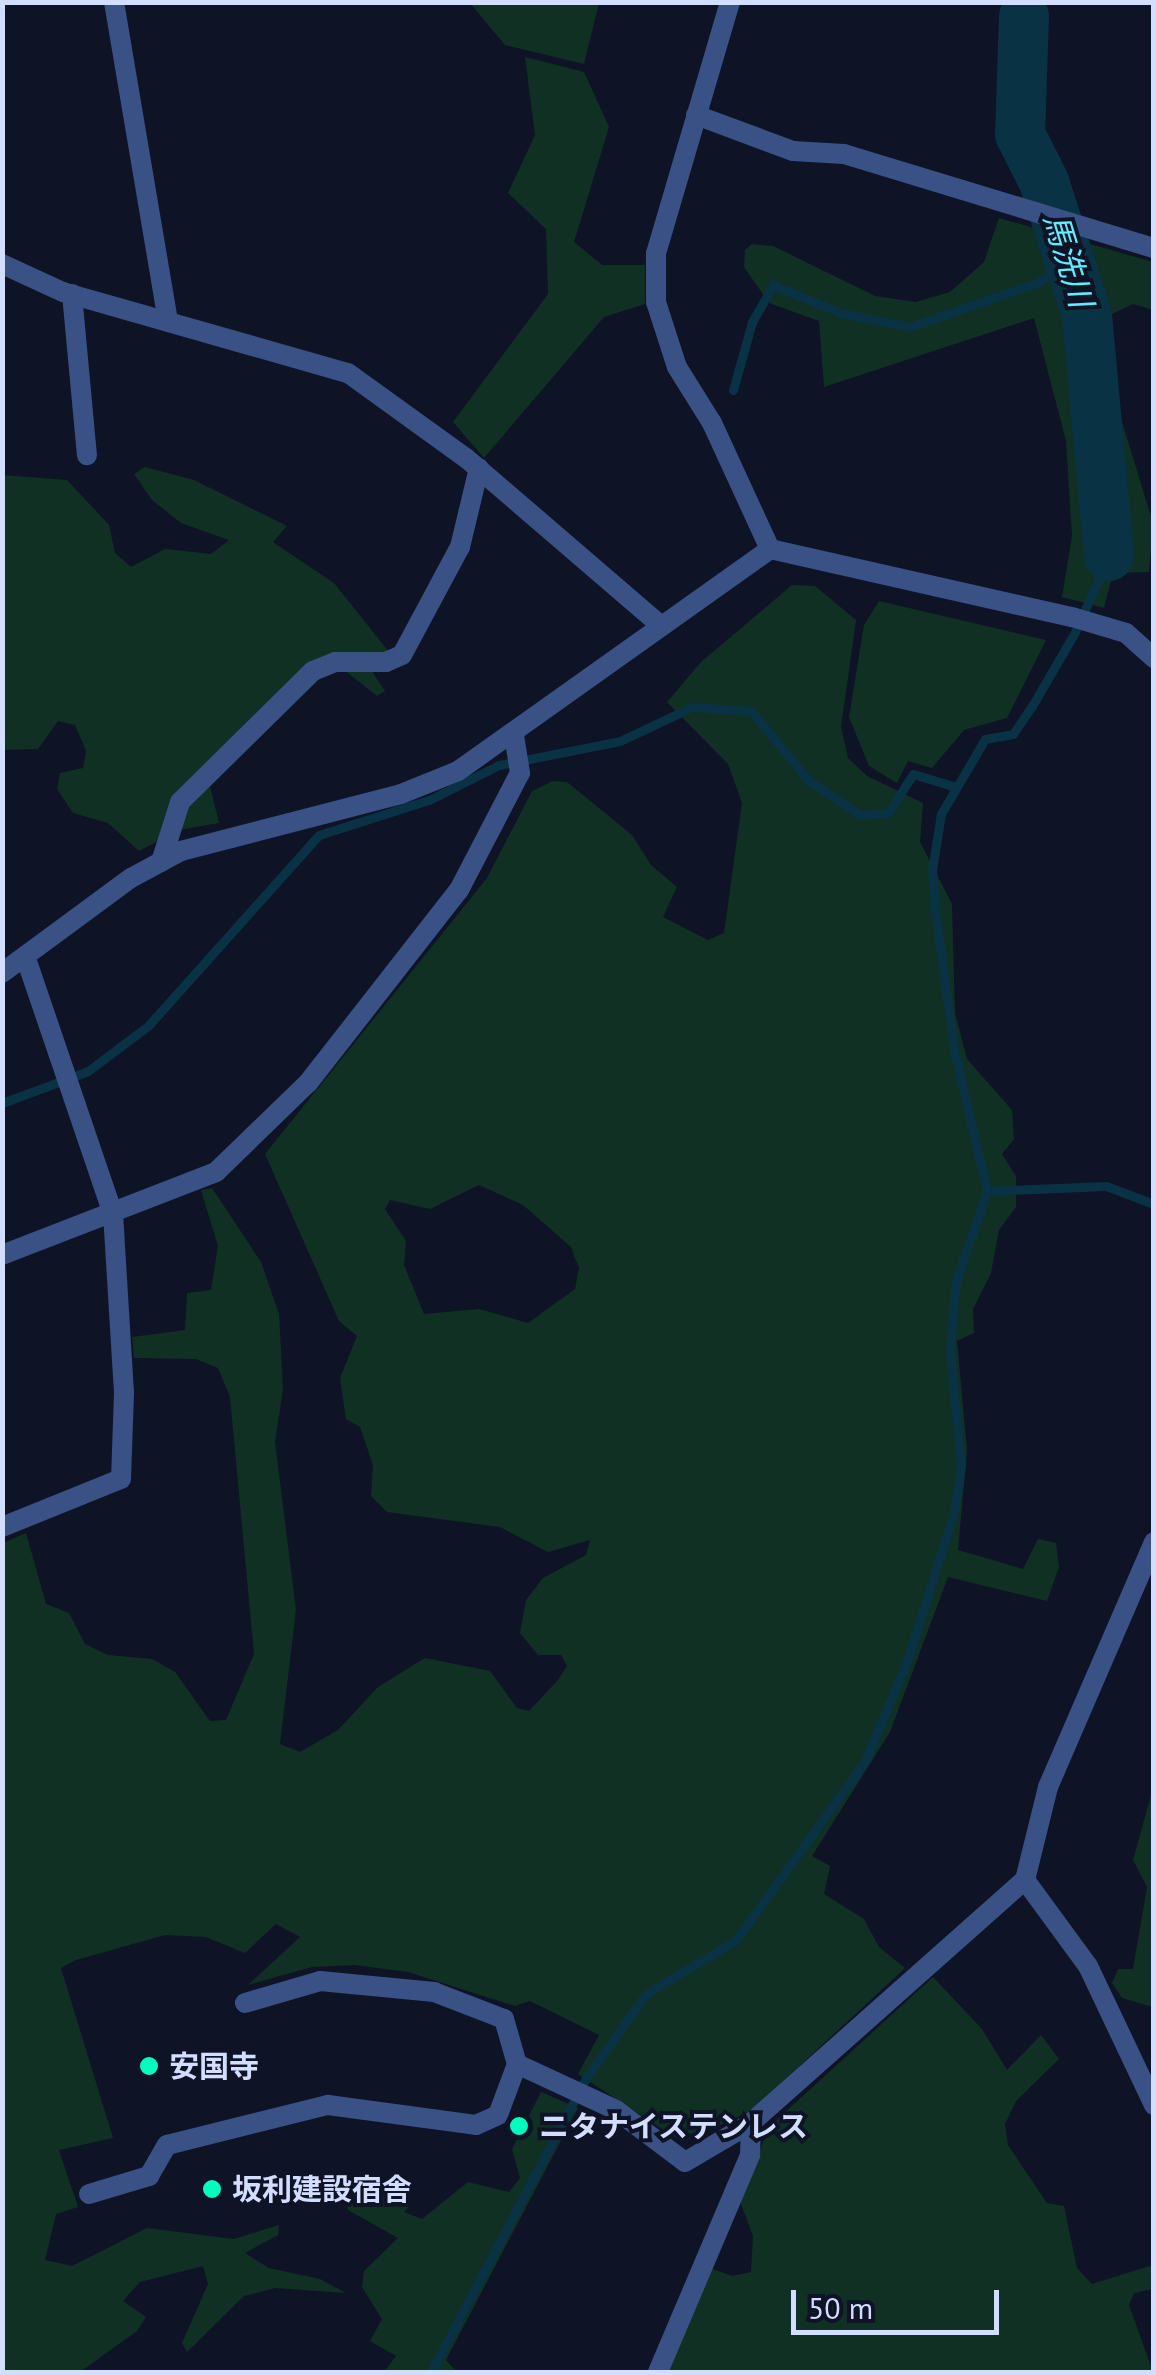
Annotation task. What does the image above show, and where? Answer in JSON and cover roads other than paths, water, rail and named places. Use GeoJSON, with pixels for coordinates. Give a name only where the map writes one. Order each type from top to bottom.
{"type":"FeatureCollection","features":[{"type":"Feature","properties":{"kind":"street"},"geometry":{"type":"LineString","coordinates":[[114,2],[167,317]]}},
{"type":"Feature","properties":{"kind":"street"},"geometry":{"type":"LineString","coordinates":[[730,2],[656,253],[656,302],[677,366],[712,423],[770,548]]}},
{"type":"Feature","properties":{"kind":"street"},"geometry":{"type":"LineString","coordinates":[[696,115],[794,150],[844,154],[1154,248]]}},
{"type":"Feature","properties":{"kind":"street"},"geometry":{"type":"LineString","coordinates":[[2,264],[72,294],[167,317],[348,373],[479,468],[659,624]]}},
{"type":"Feature","properties":{"kind":"street"},"geometry":{"type":"LineString","coordinates":[[72,294],[87,455]]}},
{"type":"Feature","properties":{"kind":"street"},"geometry":{"type":"LineString","coordinates":[[161,862],[180,802],[313,671],[335,662],[386,662],[402,655],[460,547],[479,468]]}},
{"type":"Feature","properties":{"kind":"street"},"geometry":{"type":"LineString","coordinates":[[2,973],[161,862],[401,794],[458,772],[514,740],[659,624],[770,548],[1072,616],[1143,642],[1154,658]]}},
{"type":"Feature","properties":{"kind":"street"},"geometry":{"type":"LineString","coordinates":[[2,1255],[216,1172],[308,1083],[459,890],[520,773],[514,740]]}},
{"type":"Feature","properties":{"kind":"street"},"geometry":{"type":"LineString","coordinates":[[2,1527],[121,1479],[124,1394],[114,1214],[26,958]]}},
{"type":"Feature","properties":{"kind":"street"},"geometry":{"type":"LineString","coordinates":[[517,2064],[595,2100],[685,2162],[751,2123],[1026,1880],[1048,1788],[1154,1542]]}},
{"type":"Feature","properties":{"kind":"street"},"geometry":{"type":"LineString","coordinates":[[1026,1880],[1088,1966],[1154,2105]]}},
{"type":"Feature","properties":{"kind":"street"},"geometry":{"type":"LineString","coordinates":[[89,2194],[148,2176],[166,2145],[328,2105],[476,2124],[498,2114],[517,2064],[504,2019],[434,1992],[320,1981],[245,2004]]}},
{"type":"Feature","properties":{"kind":"street"},"geometry":{"type":"LineString","coordinates":[[658,2372],[750,2155],[751,2123]]}},
{"type":"Feature","properties":{"kind":"waterway","name":"馬洗川"},"geometry":{"type":"LineString","coordinates":[[1024,16],[1020,134],[1044,182],[1087,315],[1109,556]]}},
{"type":"Feature","properties":{"kind":"waterway"},"geometry":{"type":"LineString","coordinates":[[733,390],[752,322],[773,285],[841,313],[910,327],[1039,282],[1070,261]]}},
{"type":"Feature","properties":{"kind":"waterway"},"geometry":{"type":"LineString","coordinates":[[431,2372],[586,2078],[646,1994],[736,1940],[865,1761],[907,1661],[954,1512],[961,1466],[950,1352],[956,1281],[987,1191],[954,1050],[935,910],[932,870],[941,814],[985,739],[1013,734],[1032,706],[1075,632],[1109,556]]}},
{"type":"Feature","properties":{"kind":"waterway"},"geometry":{"type":"LineString","coordinates":[[2,1103],[88,1071],[148,1026],[319,835],[429,800],[499,765],[620,741],[692,707],[751,711],[808,780],[860,815],[888,813],[913,774],[953,786]]}},
{"type":"Feature","properties":{"kind":"waterway"},"geometry":{"type":"LineString","coordinates":[[987,1191],[1106,1186],[1154,1204]]}},
{"type":"Feature","properties":{"kind":"place","name":"安国寺"},"geometry":{"type":"Point","coordinates":[149,2066]}},
{"type":"Feature","properties":{"kind":"place","name":"ニタナイステンレス"},"geometry":{"type":"Point","coordinates":[519,2126]}},
{"type":"Feature","properties":{"kind":"place","name":"坂利建設宿舎"},"geometry":{"type":"Point","coordinates":[212,2189]}}]}
